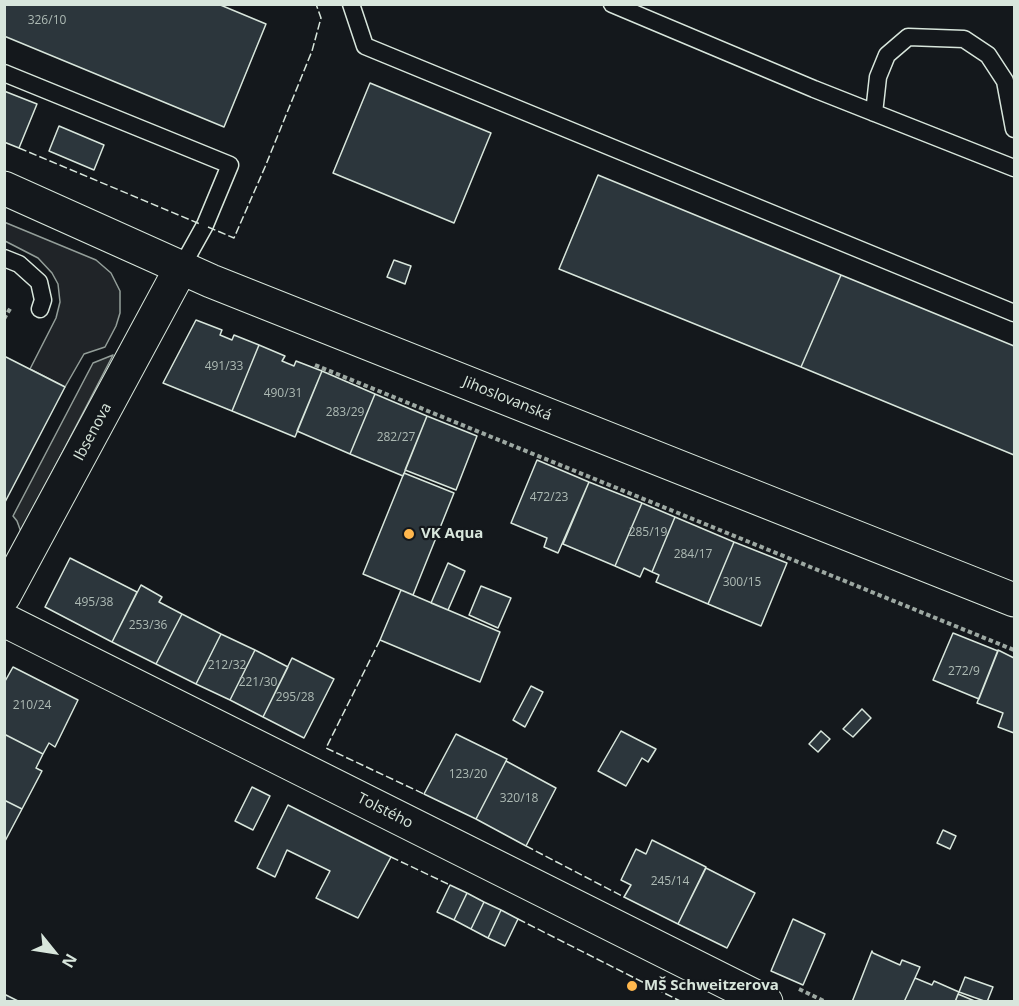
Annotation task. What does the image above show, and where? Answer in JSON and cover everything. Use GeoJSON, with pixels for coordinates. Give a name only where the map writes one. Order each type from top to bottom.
{"type":"FeatureCollection","features":[{"type":"Feature","properties":{"kind":"street","name":"Jihoslovanská"},"geometry":{"type":"LineString","coordinates":[[4,188],[181,268],[1014,600]]}},
{"type":"Feature","properties":{"kind":"street","name":"Ibsenova"},"geometry":{"type":"LineString","coordinates":[[4,596],[181,268]]}},
{"type":"Feature","properties":{"kind":"street","name":"Tolstého"},"geometry":{"type":"LineString","coordinates":[[4,620],[780,994]]}},
{"type":"Feature","properties":{"kind":"lane"},"geometry":{"type":"LineString","coordinates":[[351,4],[365,46],[1014,314]]}},
{"type":"Feature","properties":{"kind":"lane"},"geometry":{"type":"LineString","coordinates":[[612,4],[874,113],[1014,168]]}},
{"type":"Feature","properties":{"kind":"lane"},"geometry":{"type":"LineString","coordinates":[[874,113],[878,77],[887,55],[908,37],[964,39],[988,55],[1005,81],[1014,129]]}},
{"type":"Feature","properties":{"kind":"lane"},"geometry":{"type":"LineString","coordinates":[[4,73],[230,165],[204,225],[181,268]]}},
{"type":"Feature","properties":{"kind":"lane"},"geometry":{"type":"LineString","coordinates":[[4,258],[19,264],[39,282],[44,300],[40,309]]}},
{"type":"Feature","properties":{"kind":"path"},"geometry":{"type":"LineString","coordinates":[[4,319],[12,304]]}},
{"type":"Feature","properties":{"kind":"path"},"geometry":{"type":"LineString","coordinates":[[306,361],[1014,650]]}},
{"type":"Feature","properties":{"kind":"path"},"geometry":{"type":"LineString","coordinates":[[780,994],[826,1002]]}},
{"type":"Feature","properties":{"kind":"shaded area"},"geometry":{"type":"Polygon","coordinates":[[[4,222],[96,260],[111,273],[120,291],[120,313],[105,347],[84,354],[65,387],[30,369],[56,318],[60,302],[58,284],[52,273],[38,258],[5,241],[4,222]]]}},
{"type":"Feature","properties":{"kind":"shaded area"},"geometry":{"type":"Polygon","coordinates":[[[113,355],[21,532],[13,516],[93,363],[113,355]]]}},
{"type":"Feature","properties":{"kind":"building"},"geometry":{"type":"Polygon","coordinates":[[[4,4],[218,4],[266,24],[224,127],[4,36],[4,4]]]}},
{"type":"Feature","properties":{"kind":"building"},"geometry":{"type":"Polygon","coordinates":[[[370,83],[491,133],[454,223],[333,173],[370,83]]]}},
{"type":"Feature","properties":{"kind":"building"},"geometry":{"type":"Polygon","coordinates":[[[4,91],[37,104],[19,148],[4,142],[4,91]]]}},
{"type":"Feature","properties":{"kind":"building"},"geometry":{"type":"Polygon","coordinates":[[[59,126],[104,145],[94,170],[49,151],[59,126]]]}},
{"type":"Feature","properties":{"kind":"building"},"geometry":{"type":"Polygon","coordinates":[[[598,175],[841,275],[801,367],[559,269],[598,175]]]}},
{"type":"Feature","properties":{"kind":"building"},"geometry":{"type":"Polygon","coordinates":[[[394,260],[411,266],[405,284],[387,277],[394,260]]]}},
{"type":"Feature","properties":{"kind":"building"},"geometry":{"type":"Polygon","coordinates":[[[841,275],[1014,346],[1014,455],[801,367],[841,275]]]}},
{"type":"Feature","properties":{"kind":"building"},"geometry":{"type":"Polygon","coordinates":[[[196,320],[222,330],[220,335],[232,340],[234,335],[259,345],[232,411],[163,383],[196,320]]]}},
{"type":"Feature","properties":{"kind":"building"},"geometry":{"type":"Polygon","coordinates":[[[259,345],[285,356],[282,361],[294,366],[296,361],[322,371],[295,437],[232,411],[259,345]]]}},
{"type":"Feature","properties":{"kind":"building"},"geometry":{"type":"Polygon","coordinates":[[[4,356],[65,387],[4,504],[4,356]]]}},
{"type":"Feature","properties":{"kind":"building"},"geometry":{"type":"Polygon","coordinates":[[[322,371],[375,394],[350,454],[297,431],[322,371]]]}},
{"type":"Feature","properties":{"kind":"building"},"geometry":{"type":"Polygon","coordinates":[[[375,394],[427,416],[403,476],[350,454],[375,394]]]}},
{"type":"Feature","properties":{"kind":"building"},"geometry":{"type":"Polygon","coordinates":[[[427,416],[477,436],[456,490],[405,470],[427,416]]]}},
{"type":"Feature","properties":{"kind":"building"},"geometry":{"type":"Polygon","coordinates":[[[537,460],[589,482],[558,553],[544,547],[547,538],[511,523],[537,460]]]}},
{"type":"Feature","properties":{"kind":"building","name":"VK Aqua"},"geometry":{"type":"Polygon","coordinates":[[[404,473],[454,493],[413,595],[363,574],[404,473]]]}},
{"type":"Feature","properties":{"kind":"building"},"geometry":{"type":"Polygon","coordinates":[[[589,482],[642,503],[615,566],[563,544],[589,482]]]}},
{"type":"Feature","properties":{"kind":"building"},"geometry":{"type":"Polygon","coordinates":[[[642,503],[675,517],[652,572],[644,568],[640,577],[615,566],[642,503]]]}},
{"type":"Feature","properties":{"kind":"building"},"geometry":{"type":"Polygon","coordinates":[[[675,517],[734,542],[708,604],[656,582],[659,575],[652,572],[675,517]]]}},
{"type":"Feature","properties":{"kind":"building"},"geometry":{"type":"Polygon","coordinates":[[[734,542],[787,563],[761,626],[708,604],[734,542]]]}},
{"type":"Feature","properties":{"kind":"building"},"geometry":{"type":"Polygon","coordinates":[[[70,558],[137,592],[112,642],[45,607],[70,558]]]}},
{"type":"Feature","properties":{"kind":"building"},"geometry":{"type":"Polygon","coordinates":[[[448,563],[465,571],[448,610],[431,603],[448,563]]]}},
{"type":"Feature","properties":{"kind":"building"},"geometry":{"type":"Polygon","coordinates":[[[141,585],[162,597],[159,602],[182,614],[156,664],[112,642],[141,585]]]}},
{"type":"Feature","properties":{"kind":"building"},"geometry":{"type":"Polygon","coordinates":[[[481,586],[511,598],[498,628],[469,615],[481,586]]]}},
{"type":"Feature","properties":{"kind":"building"},"geometry":{"type":"Polygon","coordinates":[[[401,590],[500,632],[480,682],[380,640],[401,590]]]}},
{"type":"Feature","properties":{"kind":"building"},"geometry":{"type":"Polygon","coordinates":[[[182,614],[221,634],[196,684],[156,664],[182,614]]]}},
{"type":"Feature","properties":{"kind":"building"},"geometry":{"type":"Polygon","coordinates":[[[953,633],[998,651],[979,699],[933,680],[953,633]]]}},
{"type":"Feature","properties":{"kind":"building"},"geometry":{"type":"Polygon","coordinates":[[[221,634],[255,650],[230,700],[196,684],[221,634]]]}},
{"type":"Feature","properties":{"kind":"building"},"geometry":{"type":"Polygon","coordinates":[[[255,650],[288,667],[263,717],[230,700],[255,650]]]}},
{"type":"Feature","properties":{"kind":"building"},"geometry":{"type":"Polygon","coordinates":[[[998,650],[1014,658],[1014,733],[998,727],[1003,713],[977,703],[998,650]]]}},
{"type":"Feature","properties":{"kind":"building"},"geometry":{"type":"Polygon","coordinates":[[[292,658],[334,679],[304,738],[263,717],[292,658]]]}},
{"type":"Feature","properties":{"kind":"building"},"geometry":{"type":"Polygon","coordinates":[[[13,667],[78,700],[55,747],[49,743],[43,754],[4,734],[4,683],[13,667]]]}},
{"type":"Feature","properties":{"kind":"building"},"geometry":{"type":"Polygon","coordinates":[[[531,686],[543,692],[525,727],[513,720],[531,686]]]}},
{"type":"Feature","properties":{"kind":"building"},"geometry":{"type":"Polygon","coordinates":[[[862,709],[871,718],[853,737],[843,729],[862,709]]]}},
{"type":"Feature","properties":{"kind":"building"},"geometry":{"type":"Polygon","coordinates":[[[621,731],[656,749],[648,762],[642,758],[626,786],[598,771],[621,731]]]}},
{"type":"Feature","properties":{"kind":"building"},"geometry":{"type":"Polygon","coordinates":[[[821,731],[830,739],[818,752],[809,744],[821,731]]]}},
{"type":"Feature","properties":{"kind":"building"},"geometry":{"type":"Polygon","coordinates":[[[4,734],[43,754],[36,768],[42,771],[22,809],[4,800],[4,734]]]}},
{"type":"Feature","properties":{"kind":"building"},"geometry":{"type":"Polygon","coordinates":[[[456,734],[507,759],[476,819],[424,794],[456,734]]]}},
{"type":"Feature","properties":{"kind":"building"},"geometry":{"type":"Polygon","coordinates":[[[506,761],[556,788],[526,846],[476,819],[506,761]]]}},
{"type":"Feature","properties":{"kind":"building"},"geometry":{"type":"Polygon","coordinates":[[[252,787],[270,796],[253,830],[235,821],[252,787]]]}},
{"type":"Feature","properties":{"kind":"building"},"geometry":{"type":"Polygon","coordinates":[[[4,800],[22,809],[4,843],[4,800]]]}},
{"type":"Feature","properties":{"kind":"building"},"geometry":{"type":"Polygon","coordinates":[[[288,805],[391,857],[358,918],[316,898],[330,871],[287,850],[275,877],[257,868],[288,805]]]}},
{"type":"Feature","properties":{"kind":"building"},"geometry":{"type":"Polygon","coordinates":[[[943,830],[956,836],[950,849],[937,843],[943,830]]]}},
{"type":"Feature","properties":{"kind":"building"},"geometry":{"type":"Polygon","coordinates":[[[652,840],[706,867],[678,924],[624,897],[631,885],[621,880],[636,849],[646,854],[652,840]]]}},
{"type":"Feature","properties":{"kind":"building"},"geometry":{"type":"Polygon","coordinates":[[[706,868],[755,893],[727,948],[678,924],[706,868]]]}},
{"type":"Feature","properties":{"kind":"building"},"geometry":{"type":"Polygon","coordinates":[[[450,885],[467,893],[454,920],[437,912],[450,885]]]}},
{"type":"Feature","properties":{"kind":"building"},"geometry":{"type":"Polygon","coordinates":[[[467,893],[484,902],[471,929],[454,920],[467,893]]]}},
{"type":"Feature","properties":{"kind":"building"},"geometry":{"type":"Polygon","coordinates":[[[484,902],[501,910],[488,938],[471,929],[484,902]]]}},
{"type":"Feature","properties":{"kind":"building"},"geometry":{"type":"Polygon","coordinates":[[[501,910],[518,919],[505,946],[488,938],[501,910]]]}},
{"type":"Feature","properties":{"kind":"building"},"geometry":{"type":"Polygon","coordinates":[[[793,919],[825,934],[803,985],[771,971],[793,919]]]}},
{"type":"Feature","properties":{"kind":"building"},"geometry":{"type":"Polygon","coordinates":[[[872,951],[900,965],[902,960],[920,967],[904,1002],[852,1002],[872,951]]]}},
{"type":"Feature","properties":{"kind":"building"},"geometry":{"type":"Polygon","coordinates":[[[965,977],[993,987],[987,1002],[959,992],[965,977]]]}},
{"type":"Feature","properties":{"kind":"building"},"geometry":{"type":"Polygon","coordinates":[[[915,978],[932,985],[934,981],[959,992],[955,1002],[904,1002],[915,978]]]}},
{"type":"Feature","properties":{"kind":"building"},"geometry":{"type":"Polygon","coordinates":[[[4,994],[20,1002],[4,1002],[4,994]]]}},
{"type":"Feature","properties":{"kind":"building"},"geometry":{"type":"Polygon","coordinates":[[[958,994],[977,1002],[955,1002],[958,994]]]}},
{"type":"Feature","properties":{"kind":"fence"},"geometry":{"type":"LineString","coordinates":[[208,227],[234,238],[312,51],[321,18],[316,4]]}},
{"type":"Feature","properties":{"kind":"fence"},"geometry":{"type":"LineString","coordinates":[[19,148],[200,224]]}},
{"type":"Feature","properties":{"kind":"fence"},"geometry":{"type":"LineString","coordinates":[[380,640],[326,748],[424,794]]}},
{"type":"Feature","properties":{"kind":"fence"},"geometry":{"type":"LineString","coordinates":[[526,846],[624,897]]}},
{"type":"Feature","properties":{"kind":"fence"},"geometry":{"type":"LineString","coordinates":[[391,857],[450,885]]}},
{"type":"Feature","properties":{"kind":"fence"},"geometry":{"type":"LineString","coordinates":[[518,919],[682,1002]]}},
{"type":"Feature","properties":{"kind":"place","name":"VK Aqua"},"geometry":{"type":"Point","coordinates":[409,534]}},
{"type":"Feature","properties":{"kind":"place","name":"MŠ Schweitzerova"},"geometry":{"type":"Point","coordinates":[632,986]}}]}
